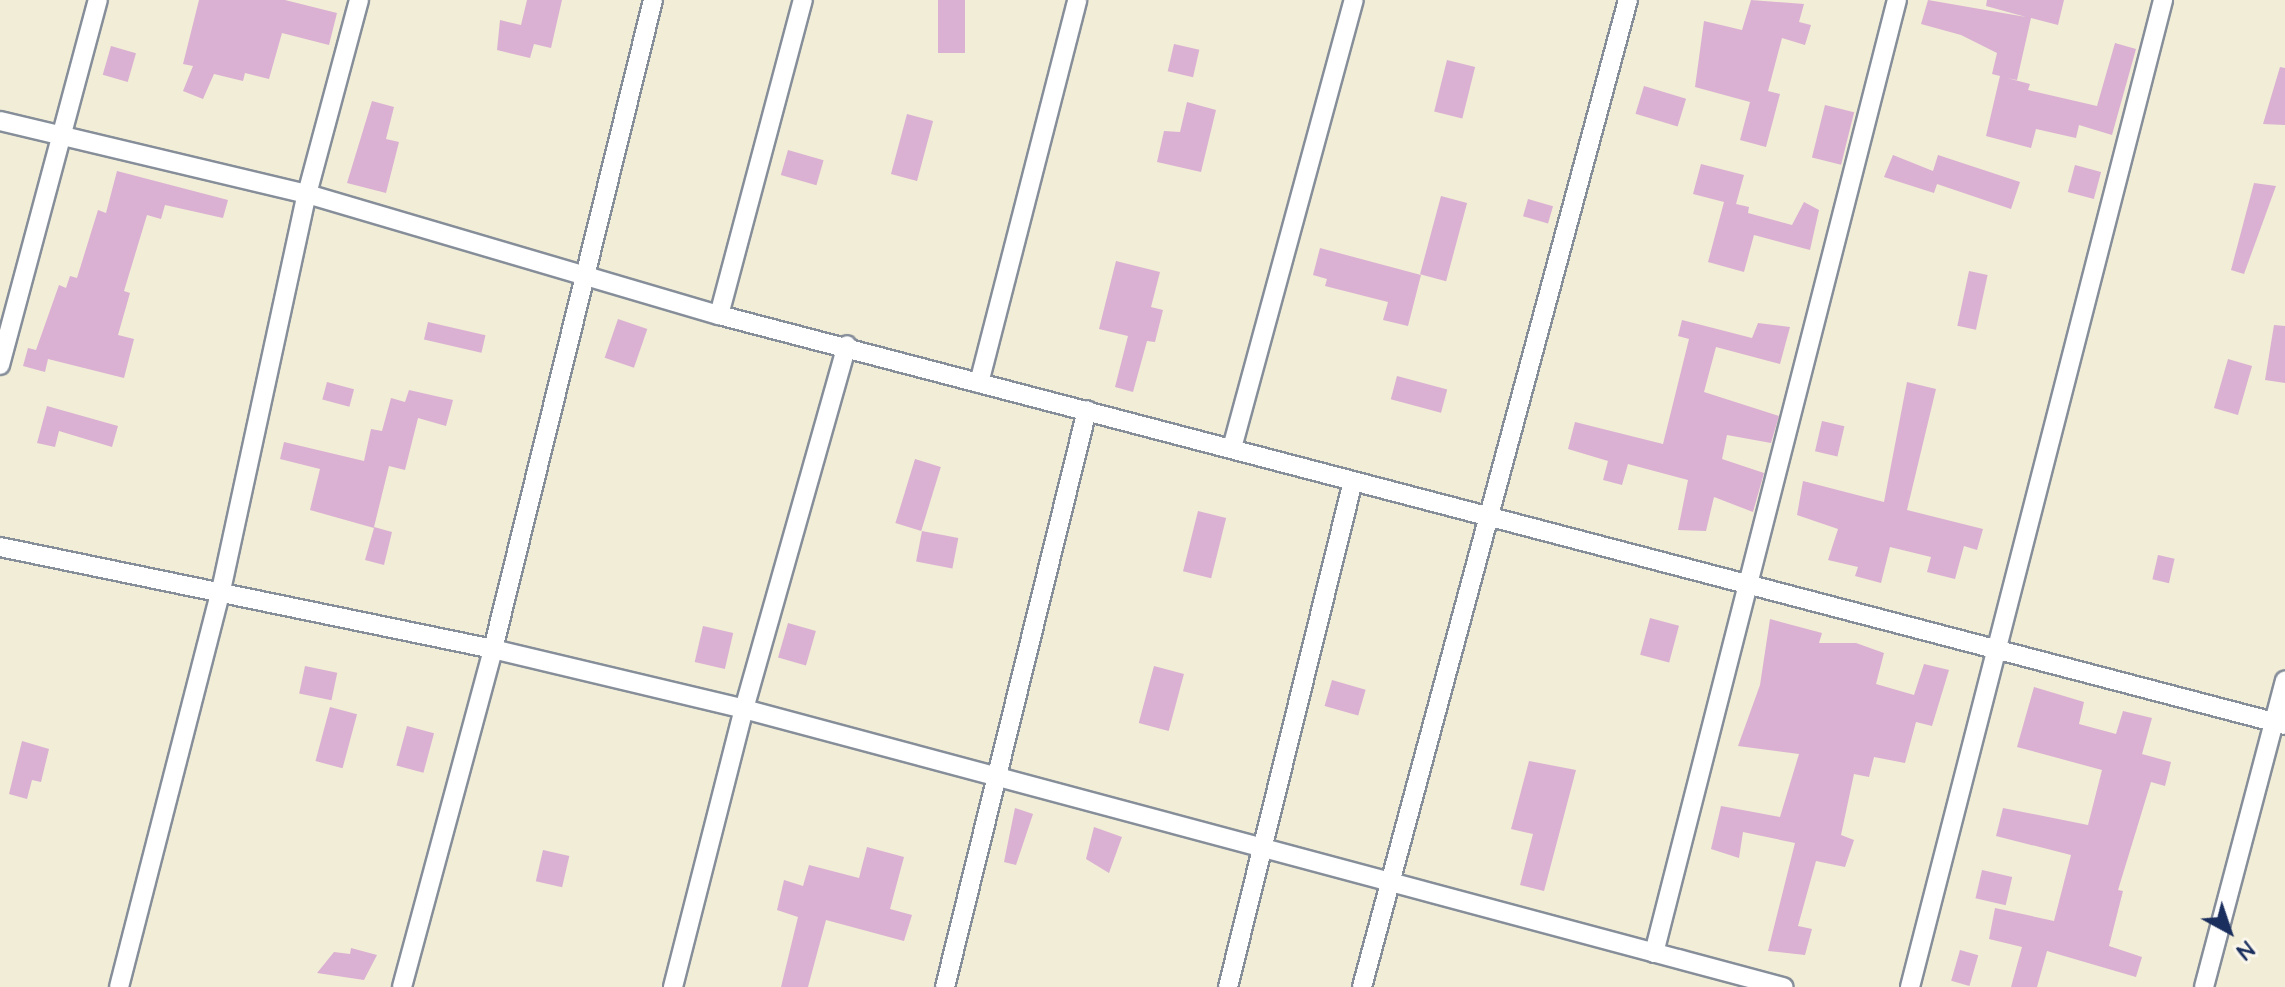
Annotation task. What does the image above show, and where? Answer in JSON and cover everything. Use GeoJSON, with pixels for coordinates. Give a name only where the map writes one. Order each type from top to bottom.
{"type":"FeatureCollection","features":[{"type":"Feature","properties":{"kind":"street"},"geometry":{"type":"LineString","coordinates":[[0,365],[64,137],[98,0]]}},
{"type":"Feature","properties":{"kind":"street"},"geometry":{"type":"LineString","coordinates":[[119,987],[220,595],[307,194],[359,0]]}},
{"type":"Feature","properties":{"kind":"street"},"geometry":{"type":"LineString","coordinates":[[402,987],[493,649],[653,0]]}},
{"type":"Feature","properties":{"kind":"street"},"geometry":{"type":"LineString","coordinates":[[719,315],[803,0]]}},
{"type":"Feature","properties":{"kind":"street"},"geometry":{"type":"LineString","coordinates":[[979,383],[1077,0]]}},
{"type":"Feature","properties":{"kind":"street"},"geometry":{"type":"LineString","coordinates":[[1232,448],[1354,0]]}},
{"type":"Feature","properties":{"kind":"street"},"geometry":{"type":"LineString","coordinates":[[1362,987],[1628,0]]}},
{"type":"Feature","properties":{"kind":"street"},"geometry":{"type":"LineString","coordinates":[[1654,953],[1897,0]]}},
{"type":"Feature","properties":{"kind":"street"},"geometry":{"type":"LineString","coordinates":[[1910,987],[1994,646],[2163,0]]}},
{"type":"Feature","properties":{"kind":"street"},"geometry":{"type":"LineString","coordinates":[[0,121],[307,194],[719,315],[847,345],[1490,519],[1747,581],[2280,724]]}},
{"type":"Feature","properties":{"kind":"street"},"geometry":{"type":"LineString","coordinates":[[673,987],[744,709],[847,345]]}},
{"type":"Feature","properties":{"kind":"street"},"geometry":{"type":"LineString","coordinates":[[945,987],[1087,410]]}},
{"type":"Feature","properties":{"kind":"street"},"geometry":{"type":"LineString","coordinates":[[1228,987],[1353,481]]}},
{"type":"Feature","properties":{"kind":"street"},"geometry":{"type":"LineString","coordinates":[[0,547],[220,595],[493,649],[744,709],[997,773],[1783,987]]}},
{"type":"Feature","properties":{"kind":"street"},"geometry":{"type":"LineString","coordinates":[[2204,987],[2280,724],[2285,681]]}},
{"type":"Feature","properties":{"kind":"building"},"geometry":{"type":"Polygon","coordinates":[[[199,0],[285,0],[337,13],[329,45],[282,33],[269,79],[245,73],[243,81],[214,74],[203,99],[183,91],[193,66],[183,64],[199,0]]]}},
{"type":"Feature","properties":{"kind":"building"},"geometry":{"type":"Polygon","coordinates":[[[527,0],[562,0],[551,48],[534,44],[530,58],[497,50],[500,20],[521,25],[527,0]]]}},
{"type":"Feature","properties":{"kind":"building"},"geometry":{"type":"Polygon","coordinates":[[[938,0],[965,0],[965,53],[938,53],[938,0]]]}},
{"type":"Feature","properties":{"kind":"building"},"geometry":{"type":"Polygon","coordinates":[[[1751,0],[1804,4],[1799,22],[1811,25],[1805,45],[1782,38],[1768,91],[1780,94],[1766,147],[1740,140],[1750,102],[1695,87],[1704,21],[1742,30],[1751,0]]]}},
{"type":"Feature","properties":{"kind":"building"},"geometry":{"type":"Polygon","coordinates":[[[1928,0],[2026,17],[1986,6],[1987,0],[2064,0],[2058,25],[2031,18],[2017,80],[2007,78],[2030,84],[2028,90],[2097,106],[2115,43],[2136,49],[2112,135],[2079,125],[2076,138],[2036,129],[2031,148],[1986,136],[2000,76],[1992,74],[1997,53],[1961,35],[1921,24],[1928,0]]]}},
{"type":"Feature","properties":{"kind":"building"},"geometry":{"type":"Polygon","coordinates":[[[1174,44],[1199,50],[1193,77],[1168,71],[1174,44]]]}},
{"type":"Feature","properties":{"kind":"building"},"geometry":{"type":"Polygon","coordinates":[[[111,46],[136,53],[128,82],[103,75],[111,46]]]}},
{"type":"Feature","properties":{"kind":"building"},"geometry":{"type":"Polygon","coordinates":[[[1447,60],[1475,67],[1462,118],[1434,111],[1447,60]]]}},
{"type":"Feature","properties":{"kind":"building"},"geometry":{"type":"Polygon","coordinates":[[[2280,67],[2285,68],[2285,125],[2263,124],[2280,67]]]}},
{"type":"Feature","properties":{"kind":"building"},"geometry":{"type":"Polygon","coordinates":[[[1644,86],[1686,99],[1678,127],[1636,114],[1644,86]]]}},
{"type":"Feature","properties":{"kind":"building"},"geometry":{"type":"Polygon","coordinates":[[[372,101],[394,107],[386,139],[399,142],[386,193],[347,183],[372,101]]]}},
{"type":"Feature","properties":{"kind":"building"},"geometry":{"type":"Polygon","coordinates":[[[1187,102],[1216,110],[1201,172],[1157,162],[1164,131],[1180,132],[1187,102]]]}},
{"type":"Feature","properties":{"kind":"building"},"geometry":{"type":"Polygon","coordinates":[[[1825,105],[1854,112],[1841,165],[1812,157],[1825,105]]]}},
{"type":"Feature","properties":{"kind":"building"},"geometry":{"type":"Polygon","coordinates":[[[907,114],[933,121],[917,181],[891,174],[907,114]]]}},
{"type":"Feature","properties":{"kind":"building"},"geometry":{"type":"Polygon","coordinates":[[[788,150],[824,160],[816,185],[781,175],[788,150]]]}},
{"type":"Feature","properties":{"kind":"building"},"geometry":{"type":"Polygon","coordinates":[[[1893,155],[1933,171],[1938,155],[2020,182],[2011,209],[1937,184],[1934,193],[1884,177],[1893,155]]]}},
{"type":"Feature","properties":{"kind":"building"},"geometry":{"type":"Polygon","coordinates":[[[1701,164],[1744,175],[1736,204],[1749,207],[1748,213],[1792,225],[1804,202],[1819,210],[1810,250],[1754,235],[1744,272],[1708,262],[1724,202],[1693,194],[1701,164]]]}},
{"type":"Feature","properties":{"kind":"building"},"geometry":{"type":"Polygon","coordinates":[[[2075,165],[2101,172],[2094,199],[2068,192],[2075,165]]]}},
{"type":"Feature","properties":{"kind":"building"},"geometry":{"type":"Polygon","coordinates":[[[117,171],[228,200],[223,218],[165,205],[161,219],[147,215],[124,291],[130,293],[118,335],[134,339],[124,378],[48,359],[45,372],[23,366],[28,348],[36,350],[59,285],[66,288],[70,276],[77,278],[98,210],[106,213],[117,171]]]}},
{"type":"Feature","properties":{"kind":"building"},"geometry":{"type":"Polygon","coordinates":[[[2254,183],[2276,186],[2244,274],[2231,270],[2254,183]]]}},
{"type":"Feature","properties":{"kind":"building"},"geometry":{"type":"Polygon","coordinates":[[[1441,196],[1467,203],[1446,281],[1420,274],[1441,196]]]}},
{"type":"Feature","properties":{"kind":"building"},"geometry":{"type":"Polygon","coordinates":[[[1528,199],[1553,206],[1548,223],[1523,216],[1528,199]]]}},
{"type":"Feature","properties":{"kind":"building"},"geometry":{"type":"Polygon","coordinates":[[[1320,248],[1421,275],[1408,326],[1383,320],[1388,302],[1325,286],[1327,279],[1313,275],[1320,248]]]}},
{"type":"Feature","properties":{"kind":"building"},"geometry":{"type":"Polygon","coordinates":[[[1116,261],[1160,272],[1151,307],[1163,310],[1155,342],[1147,341],[1133,392],[1115,387],[1128,336],[1099,329],[1116,261]]]}},
{"type":"Feature","properties":{"kind":"building"},"geometry":{"type":"Polygon","coordinates":[[[1969,271],[1988,275],[1976,330],[1957,326],[1969,271]]]}},
{"type":"Feature","properties":{"kind":"building"},"geometry":{"type":"Polygon","coordinates":[[[618,319],[647,329],[634,368],[605,358],[618,319]]]}},
{"type":"Feature","properties":{"kind":"building"},"geometry":{"type":"Polygon","coordinates":[[[1682,320],[1752,338],[1758,323],[1790,327],[1780,364],[1716,347],[1704,392],[1779,416],[1771,443],[1727,435],[1722,459],[1764,473],[1753,512],[1714,497],[1706,531],[1678,530],[1688,480],[1628,464],[1622,485],[1603,480],[1608,461],[1568,449],[1575,422],[1663,444],[1689,339],[1678,336],[1682,320]]]}},
{"type":"Feature","properties":{"kind":"building"},"geometry":{"type":"Polygon","coordinates":[[[428,322],[485,335],[481,353],[424,340],[428,322]]]}},
{"type":"Feature","properties":{"kind":"building"},"geometry":{"type":"Polygon","coordinates":[[[2274,325],[2285,326],[2285,383],[2265,380],[2274,325]]]}},
{"type":"Feature","properties":{"kind":"building"},"geometry":{"type":"Polygon","coordinates":[[[2228,359],[2252,366],[2238,415],[2214,408],[2228,359]]]}},
{"type":"Feature","properties":{"kind":"building"},"geometry":{"type":"Polygon","coordinates":[[[1397,376],[1447,389],[1441,413],[1391,399],[1397,376]]]}},
{"type":"Feature","properties":{"kind":"building"},"geometry":{"type":"Polygon","coordinates":[[[327,382],[354,389],[349,407],[322,399],[327,382]]]}},
{"type":"Feature","properties":{"kind":"building"},"geometry":{"type":"Polygon","coordinates":[[[1907,382],[1936,389],[1907,510],[1983,529],[1977,550],[1964,546],[1955,579],[1927,572],[1931,557],[1890,547],[1881,583],[1855,576],[1858,567],[1828,560],[1838,529],[1797,515],[1803,481],[1884,502],[1907,382]]]}},
{"type":"Feature","properties":{"kind":"building"},"geometry":{"type":"Polygon","coordinates":[[[409,390],[453,400],[446,426],[418,418],[405,470],[389,466],[374,527],[392,532],[384,565],[365,560],[374,528],[310,510],[320,469],[280,459],[284,442],[364,461],[371,429],[382,431],[391,398],[405,402],[409,390]]]}},
{"type":"Feature","properties":{"kind":"building"},"geometry":{"type":"Polygon","coordinates":[[[47,406],[118,426],[112,447],[59,431],[55,447],[37,443],[47,406]]]}},
{"type":"Feature","properties":{"kind":"building"},"geometry":{"type":"Polygon","coordinates":[[[1822,421],[1844,426],[1837,456],[1815,451],[1822,421]]]}},
{"type":"Feature","properties":{"kind":"building"},"geometry":{"type":"Polygon","coordinates":[[[915,459],[941,467],[921,531],[895,523],[915,459]]]}},
{"type":"Feature","properties":{"kind":"building"},"geometry":{"type":"Polygon","coordinates":[[[1198,511],[1226,518],[1211,578],[1183,571],[1198,511]]]}},
{"type":"Feature","properties":{"kind":"building"},"geometry":{"type":"Polygon","coordinates":[[[922,531],[958,538],[952,568],[916,561],[922,531]]]}},
{"type":"Feature","properties":{"kind":"building"},"geometry":{"type":"Polygon","coordinates":[[[2158,555],[2175,559],[2169,583],[2152,579],[2158,555]]]}},
{"type":"Feature","properties":{"kind":"building"},"geometry":{"type":"Polygon","coordinates":[[[1650,618],[1679,626],[1669,662],[1640,655],[1650,618]]]}},
{"type":"Feature","properties":{"kind":"building"},"geometry":{"type":"Polygon","coordinates":[[[1770,619],[1822,633],[1819,643],[1856,643],[1884,653],[1876,684],[1914,695],[1924,664],[1949,670],[1932,726],[1916,722],[1905,763],[1874,757],[1869,777],[1854,774],[1841,835],[1854,840],[1845,867],[1816,861],[1798,926],[1812,929],[1805,955],[1768,951],[1795,843],[1743,832],[1739,858],[1711,849],[1721,806],[1780,817],[1799,754],[1738,746],[1760,685],[1770,619]]]}},
{"type":"Feature","properties":{"kind":"building"},"geometry":{"type":"Polygon","coordinates":[[[788,623],[816,631],[806,666],[778,658],[788,623]]]}},
{"type":"Feature","properties":{"kind":"building"},"geometry":{"type":"Polygon","coordinates":[[[703,626],[733,633],[725,669],[695,662],[703,626]]]}},
{"type":"Feature","properties":{"kind":"building"},"geometry":{"type":"Polygon","coordinates":[[[305,666],[337,673],[331,700],[299,693],[305,666]]]}},
{"type":"Feature","properties":{"kind":"building"},"geometry":{"type":"Polygon","coordinates":[[[1154,666],[1184,674],[1169,731],[1139,723],[1154,666]]]}},
{"type":"Feature","properties":{"kind":"building"},"geometry":{"type":"Polygon","coordinates":[[[1332,680],[1366,690],[1358,716],[1325,706],[1332,680]]]}},
{"type":"Feature","properties":{"kind":"building"},"geometry":{"type":"Polygon","coordinates":[[[2034,687],[2084,702],[2079,724],[2116,734],[2123,711],[2152,718],[2142,754],[2171,762],[2165,786],[2151,782],[2118,890],[2123,891],[2109,946],[2142,957],[2136,977],[2047,951],[2037,987],[2011,987],[2022,947],[1989,939],[1995,908],[2054,921],[2071,855],[1996,836],[2003,808],[2088,825],[2102,770],[2017,747],[2034,687]]]}},
{"type":"Feature","properties":{"kind":"building"},"geometry":{"type":"Polygon","coordinates":[[[330,707],[357,714],[343,768],[316,761],[330,707]]]}},
{"type":"Feature","properties":{"kind":"building"},"geometry":{"type":"Polygon","coordinates":[[[407,726],[434,733],[423,773],[396,766],[407,726]]]}},
{"type":"Feature","properties":{"kind":"building"},"geometry":{"type":"Polygon","coordinates":[[[22,741],[49,749],[41,782],[32,780],[27,799],[9,794],[22,741]]]}},
{"type":"Feature","properties":{"kind":"building"},"geometry":{"type":"Polygon","coordinates":[[[1529,761],[1576,770],[1544,891],[1520,885],[1533,834],[1511,829],[1529,761]]]}},
{"type":"Feature","properties":{"kind":"building"},"geometry":{"type":"Polygon","coordinates":[[[1015,808],[1033,814],[1016,865],[1004,862],[1015,808]]]}},
{"type":"Feature","properties":{"kind":"building"},"geometry":{"type":"Polygon","coordinates":[[[1094,827],[1122,837],[1109,873],[1086,859],[1094,827]]]}},
{"type":"Feature","properties":{"kind":"building"},"geometry":{"type":"Polygon","coordinates":[[[867,847],[904,857],[890,909],[912,915],[904,941],[826,920],[808,987],[781,987],[798,917],[777,910],[784,880],[803,886],[809,865],[859,878],[867,847]]]}},
{"type":"Feature","properties":{"kind":"building"},"geometry":{"type":"Polygon","coordinates":[[[543,850],[569,856],[562,887],[536,881],[543,850]]]}},
{"type":"Feature","properties":{"kind":"building"},"geometry":{"type":"Polygon","coordinates":[[[1982,870],[2012,877],[2006,905],[1975,898],[1982,870]]]}},
{"type":"Feature","properties":{"kind":"building"},"geometry":{"type":"Polygon","coordinates":[[[351,948],[377,955],[364,980],[317,973],[334,952],[350,954],[351,948]]]}},
{"type":"Feature","properties":{"kind":"building"},"geometry":{"type":"Polygon","coordinates":[[[1960,950],[1978,955],[1969,986],[1951,981],[1960,950]]]}}]}
